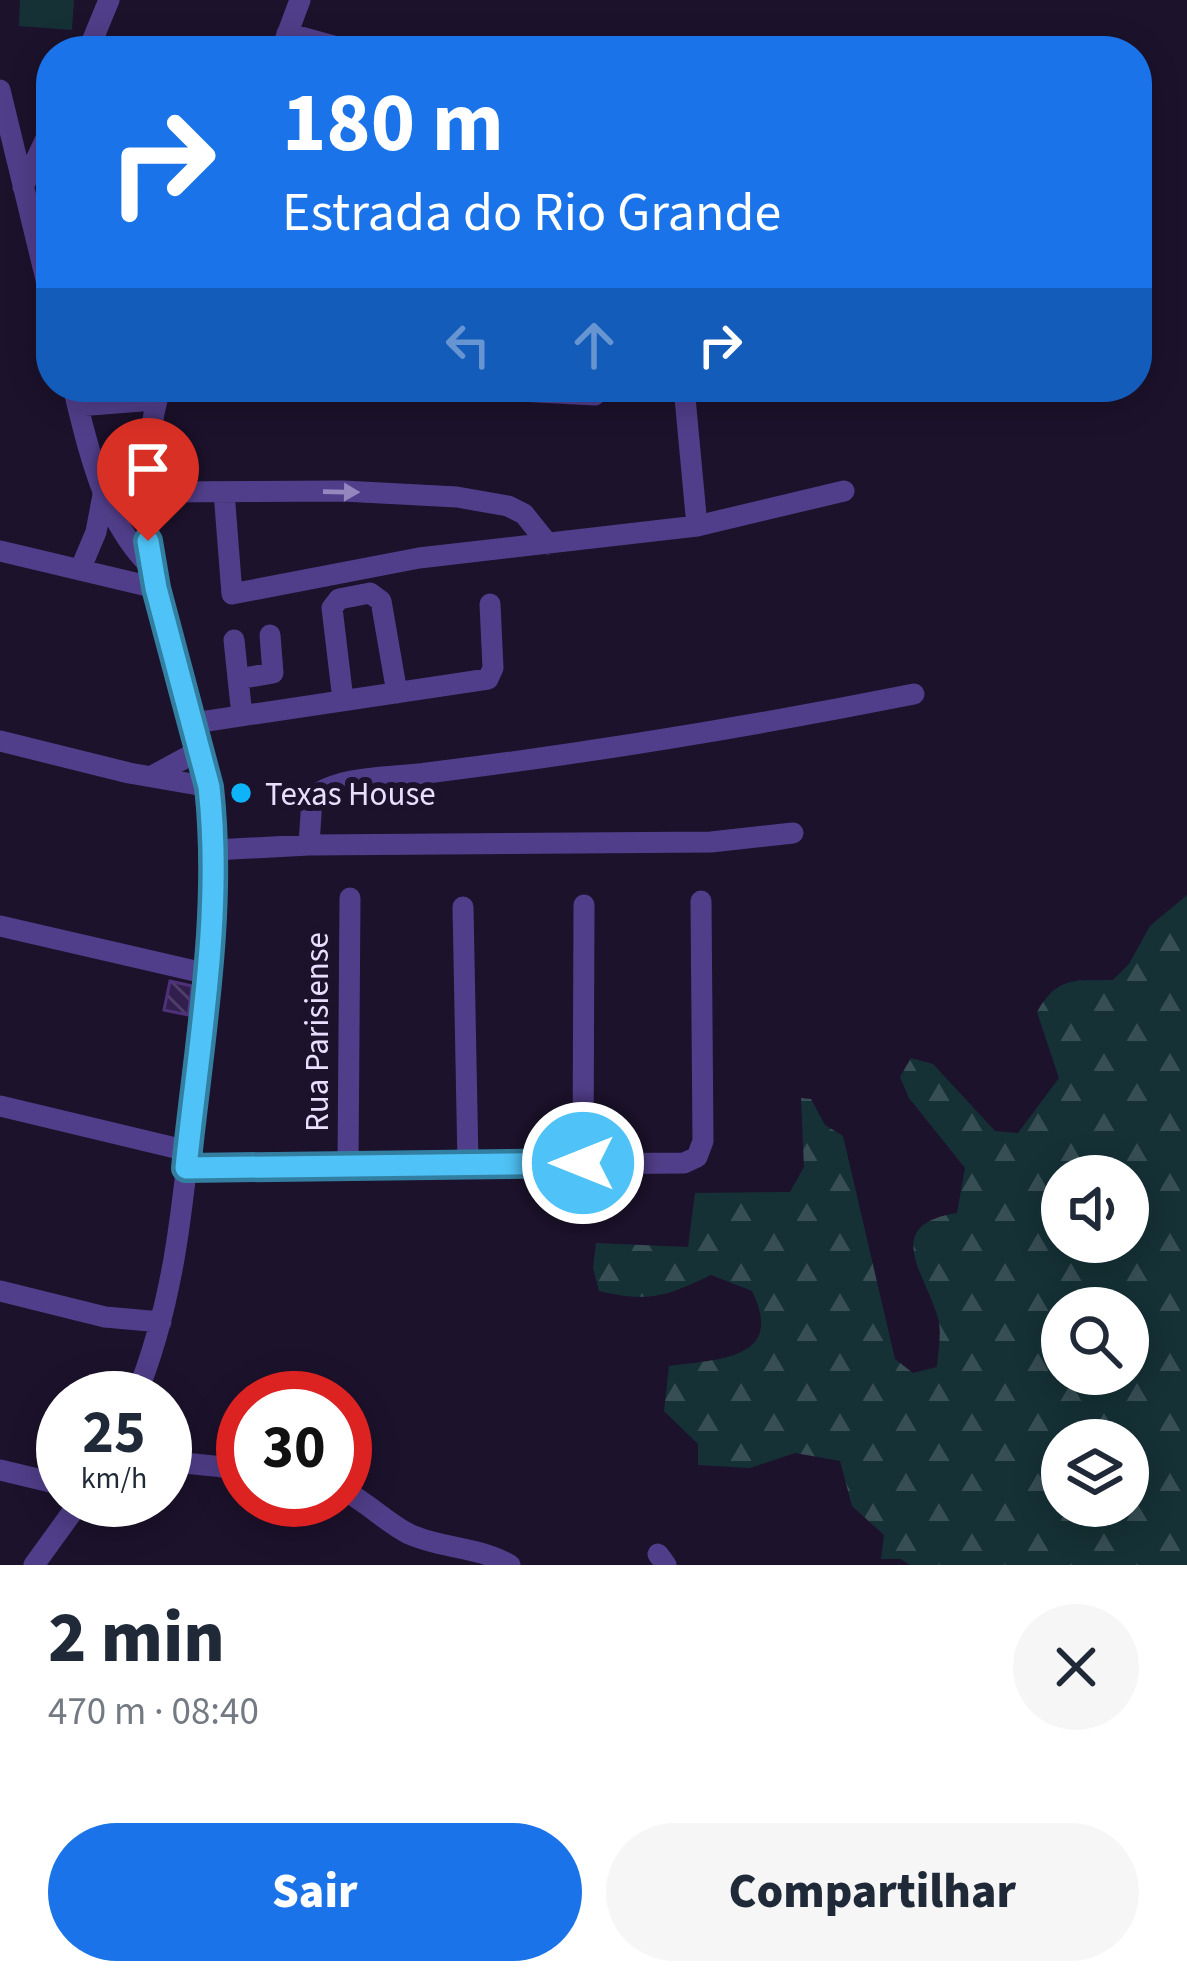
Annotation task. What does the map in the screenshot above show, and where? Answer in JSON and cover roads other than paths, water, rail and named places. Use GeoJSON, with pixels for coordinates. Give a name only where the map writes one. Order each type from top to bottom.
{"type":"FeatureCollection","features":[{"type":"Feature","properties":{"kind":"street"},"geometry":{"type":"LineString","coordinates":[[94,36],[109,0]]}},
{"type":"Feature","properties":{"kind":"street"},"geometry":{"type":"LineString","coordinates":[[286,36],[300,0]]}},
{"type":"Feature","properties":{"kind":"street"},"geometry":{"type":"LineString","coordinates":[[0,89],[36,240]]}},
{"type":"Feature","properties":{"kind":"street"},"geometry":{"type":"LineString","coordinates":[[23,188],[36,160]]}},
{"type":"Feature","properties":{"kind":"street"},"geometry":{"type":"LineString","coordinates":[[76,402],[103,495],[123,535],[154,578]]}},
{"type":"Feature","properties":{"kind":"street"},"geometry":{"type":"LineString","coordinates":[[145,1371],[176,1260],[208,974],[214,850],[209,787],[154,578],[145,492],[152,402]]}},
{"type":"Feature","properties":{"kind":"street"},"geometry":{"type":"LineString","coordinates":[[685,402],[697,526]]}},
{"type":"Feature","properties":{"kind":"street"},"geometry":{"type":"LineString","coordinates":[[224,491],[232,594],[361,567],[697,526],[844,491]]}},
{"type":"Feature","properties":{"kind":"street"},"geometry":{"type":"LineString","coordinates":[[145,492],[343,491],[474,500],[524,514],[548,544]]}},
{"type":"Feature","properties":{"kind":"street"},"geometry":{"type":"LineString","coordinates":[[80,570],[96,532],[103,495]]}},
{"type":"Feature","properties":{"kind":"street"},"geometry":{"type":"LineString","coordinates":[[0,551],[80,570],[154,578]]}},
{"type":"Feature","properties":{"kind":"street"},"geometry":{"type":"LineString","coordinates":[[343,700],[332,608],[339,599],[370,593],[381,601],[398,693]]}},
{"type":"Feature","properties":{"kind":"street"},"geometry":{"type":"LineString","coordinates":[[194,723],[488,680],[493,668],[490,604]]}},
{"type":"Feature","properties":{"kind":"street"},"geometry":{"type":"LineString","coordinates":[[238,679],[273,674],[270,635]]}},
{"type":"Feature","properties":{"kind":"street"},"geometry":{"type":"LineString","coordinates":[[234,640],[242,716]]}},
{"type":"Feature","properties":{"kind":"street"},"geometry":{"type":"LineString","coordinates":[[309,845],[312,799],[320,791],[351,783],[502,764],[914,694]]}},
{"type":"Feature","properties":{"kind":"street"},"geometry":{"type":"LineString","coordinates":[[0,741],[209,787]]}},
{"type":"Feature","properties":{"kind":"street"},"geometry":{"type":"LineString","coordinates":[[154,775],[200,750]]}},
{"type":"Feature","properties":{"kind":"street"},"geometry":{"type":"LineString","coordinates":[[214,850],[711,842],[794,833]]}},
{"type":"Feature","properties":{"kind":"street","name":"Rua Parisiense"},"geometry":{"type":"LineString","coordinates":[[348,1166],[350,898]]}},
{"type":"Feature","properties":{"kind":"street"},"geometry":{"type":"LineString","coordinates":[[0,1106],[187,1159],[348,1166],[684,1162],[697,1157],[704,1141],[701,901]]}},
{"type":"Feature","properties":{"kind":"street"},"geometry":{"type":"LineString","coordinates":[[583,1163],[584,905]]}},
{"type":"Feature","properties":{"kind":"street"},"geometry":{"type":"LineString","coordinates":[[463,907],[468,1164]]}},
{"type":"Feature","properties":{"kind":"street"},"geometry":{"type":"LineString","coordinates":[[0,926],[208,974]]}},
{"type":"Feature","properties":{"kind":"street"},"geometry":{"type":"LineString","coordinates":[[0,1291],[105,1317],[161,1322]]}},
{"type":"Feature","properties":{"kind":"street"},"geometry":{"type":"LineString","coordinates":[[105,1317],[154,1347]]}},
{"type":"Feature","properties":{"kind":"street"},"geometry":{"type":"LineString","coordinates":[[0,1470],[36,1479]]}},
{"type":"Feature","properties":{"kind":"street"},"geometry":{"type":"LineString","coordinates":[[372,1509],[433,1554],[464,1546],[510,1565]]}},
{"type":"Feature","properties":{"kind":"street"},"geometry":{"type":"LineString","coordinates":[[34,1565],[61,1527]]}},
{"type":"Feature","properties":{"kind":"place","name":"Texas House"},"geometry":{"type":"Point","coordinates":[241,793]}}]}
